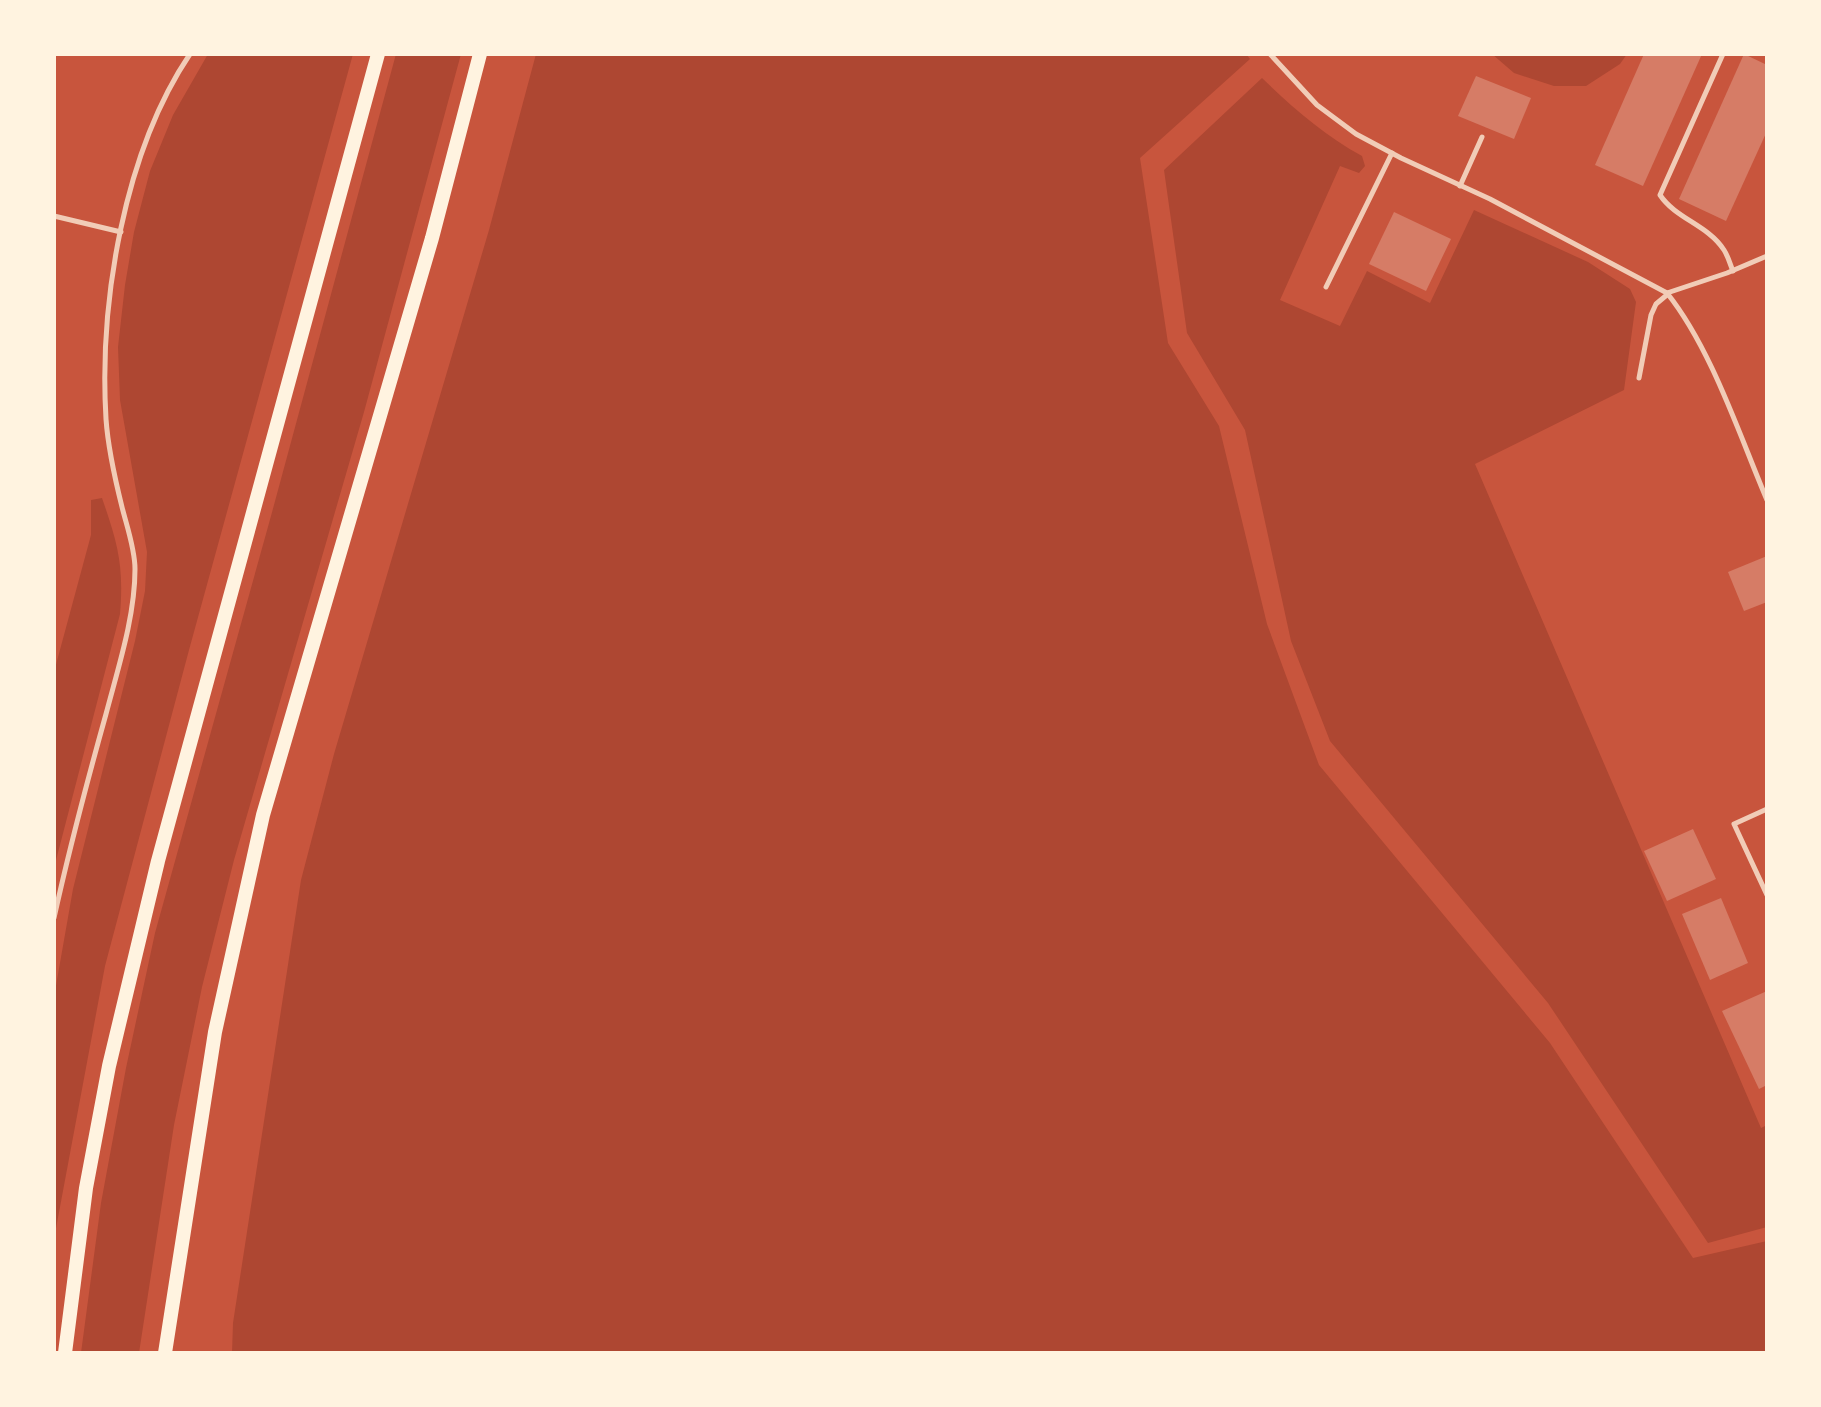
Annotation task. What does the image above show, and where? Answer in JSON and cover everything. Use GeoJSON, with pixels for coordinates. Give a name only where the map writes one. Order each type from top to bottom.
{"type":"FeatureCollection","features":[{"type":"Feature","properties":{"kind":"main road"},"geometry":{"type":"LineString","coordinates":[[65,1353],[86,1188],[109,1066],[155,874],[379,54]]}},
{"type":"Feature","properties":{"kind":"main road"},"geometry":{"type":"LineString","coordinates":[[165,1353],[215,1032],[263,815],[432,238],[480,54]]}},
{"type":"Feature","properties":{"kind":"lane"},"geometry":{"type":"LineString","coordinates":[[54,918],[133,596],[135,567],[115,481],[106,419],[106,350],[110,288],[145,139],[174,78],[190,54]]}},
{"type":"Feature","properties":{"kind":"lane"},"geometry":{"type":"LineString","coordinates":[[1270,54],[1317,105],[1356,134],[1667,293],[1685,316],[1701,346],[1767,500]]}},
{"type":"Feature","properties":{"kind":"lane"},"geometry":{"type":"LineString","coordinates":[[1723,54],[1660,195],[1667,205],[1713,237],[1724,250],[1732,271]]}},
{"type":"Feature","properties":{"kind":"lane"},"geometry":{"type":"LineString","coordinates":[[1460,186],[1482,137]]}},
{"type":"Feature","properties":{"kind":"lane"},"geometry":{"type":"LineString","coordinates":[[1326,287],[1392,153]]}},
{"type":"Feature","properties":{"kind":"lane"},"geometry":{"type":"LineString","coordinates":[[54,216],[121,232]]}},
{"type":"Feature","properties":{"kind":"lane"},"geometry":{"type":"LineString","coordinates":[[1639,378],[1651,315],[1656,304],[1667,293],[1767,256]]}},
{"type":"Feature","properties":{"kind":"lane"},"geometry":{"type":"LineString","coordinates":[[1767,809],[1734,824],[1767,895]]}},
{"type":"Feature","properties":{"kind":"shaded area"},"geometry":{"type":"Polygon","coordinates":[[[208,54],[353,54],[105,966],[54,1239],[54,997],[73,889],[145,591],[147,552],[120,400],[118,347],[125,285],[134,232],[150,171],[173,115],[208,54]]]}},
{"type":"Feature","properties":{"kind":"shaded area"},"geometry":{"type":"Polygon","coordinates":[[[396,54],[461,54],[364,412],[234,860],[202,987],[174,1125],[139,1353],[81,1353],[101,1203],[155,933],[396,54]]]}},
{"type":"Feature","properties":{"kind":"shaded area"},"geometry":{"type":"Polygon","coordinates":[[[536,54],[1246,54],[1250,59],[1140,158],[1168,343],[1219,426],[1267,624],[1319,765],[1550,1043],[1693,1258],[1767,1241],[1767,1353],[232,1353],[233,1323],[301,880],[334,754],[489,230],[536,54]]]}},
{"type":"Feature","properties":{"kind":"shaded area"},"geometry":{"type":"Polygon","coordinates":[[[1492,54],[1627,54],[1620,64],[1586,86],[1554,86],[1514,73],[1492,54]]]}},
{"type":"Feature","properties":{"kind":"shaded area"},"geometry":{"type":"Polygon","coordinates":[[[1262,78],[1309,120],[1362,156],[1365,166],[1359,173],[1340,166],[1280,300],[1340,326],[1367,271],[1430,303],[1474,210],[1588,262],[1630,289],[1636,302],[1624,390],[1475,464],[1761,1128],[1767,1125],[1767,1227],[1708,1243],[1548,1003],[1330,741],[1291,641],[1245,430],[1187,333],[1164,170],[1262,78]]]}},
{"type":"Feature","properties":{"kind":"shaded area"},"geometry":{"type":"Polygon","coordinates":[[[102,498],[118,555],[120,614],[54,868],[54,672],[91,535],[91,500],[102,498]]]}},
{"type":"Feature","properties":{"kind":"building"},"geometry":{"type":"Polygon","coordinates":[[[1644,54],[1702,54],[1643,186],[1595,165],[1644,54]]]}},
{"type":"Feature","properties":{"kind":"building"},"geometry":{"type":"Polygon","coordinates":[[[1744,54],[1767,65],[1767,131],[1726,221],[1679,199],[1744,54]]]}},
{"type":"Feature","properties":{"kind":"building"},"geometry":{"type":"Polygon","coordinates":[[[1476,76],[1531,98],[1514,139],[1458,116],[1476,76]]]}},
{"type":"Feature","properties":{"kind":"building"},"geometry":{"type":"Polygon","coordinates":[[[1394,212],[1451,239],[1426,291],[1369,264],[1394,212]]]}},
{"type":"Feature","properties":{"kind":"building"},"geometry":{"type":"Polygon","coordinates":[[[1767,556],[1767,602],[1744,611],[1728,572],[1767,556]]]}},
{"type":"Feature","properties":{"kind":"building"},"geometry":{"type":"Polygon","coordinates":[[[1693,829],[1716,879],[1667,901],[1644,851],[1693,829]]]}},
{"type":"Feature","properties":{"kind":"building"},"geometry":{"type":"Polygon","coordinates":[[[1721,898],[1748,963],[1710,980],[1682,914],[1721,898]]]}},
{"type":"Feature","properties":{"kind":"building"},"geometry":{"type":"Polygon","coordinates":[[[1767,991],[1767,1085],[1759,1089],[1722,1011],[1767,991]]]}}]}
